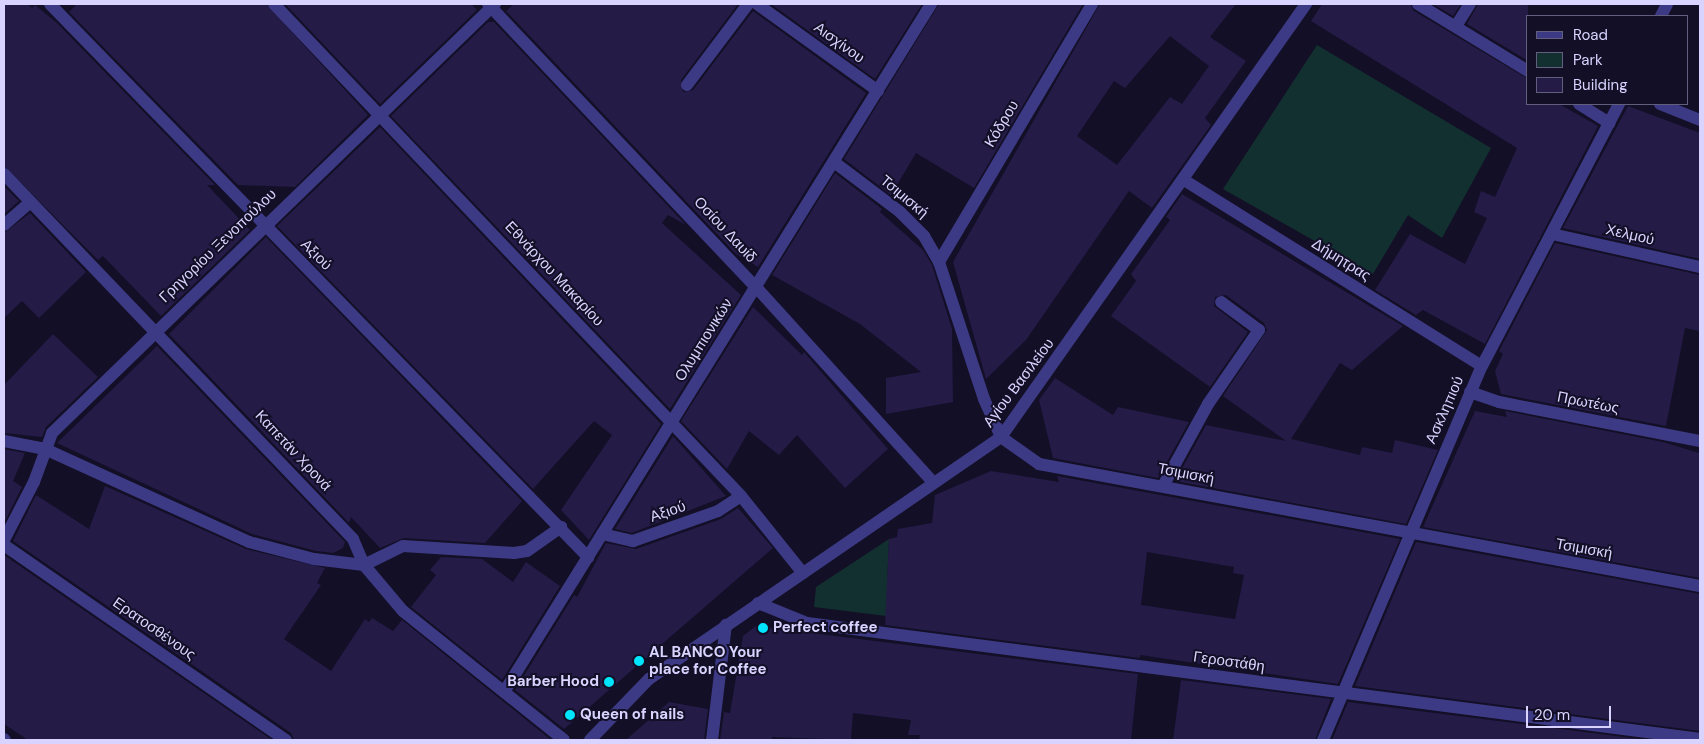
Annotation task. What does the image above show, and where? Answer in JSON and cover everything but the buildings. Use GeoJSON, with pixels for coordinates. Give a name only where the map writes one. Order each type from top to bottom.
{"type":"FeatureCollection","features":[{"type":"Feature","properties":{"kind":"street","name":"Αξιού"},"geometry":{"type":"LineString","coordinates":[[50,4],[263,225],[588,556]]}},
{"type":"Feature","properties":{"kind":"street","name":"Εθνάρχου Μακαρίου"},"geometry":{"type":"LineString","coordinates":[[274,4],[740,496],[803,573]]}},
{"type":"Feature","properties":{"kind":"street"},"geometry":{"type":"LineString","coordinates":[[687,85],[748,4]]}},
{"type":"Feature","properties":{"kind":"street","name":"Αισχίνου"},"geometry":{"type":"LineString","coordinates":[[757,4],[878,91]]}},
{"type":"Feature","properties":{"kind":"street","name":"Ολυμπιονικών"},"geometry":{"type":"LineString","coordinates":[[504,692],[931,4]]}},
{"type":"Feature","properties":{"kind":"street","name":"Κόδρου"},"geometry":{"type":"LineString","coordinates":[[939,262],[1092,4]]}},
{"type":"Feature","properties":{"kind":"street","name":"Αγίου Βασιλείου"},"geometry":{"type":"LineString","coordinates":[[590,740],[648,679],[1001,437],[1184,180],[1306,4]]}},
{"type":"Feature","properties":{"kind":"street"},"geometry":{"type":"LineString","coordinates":[[1418,4],[1526,70]]}},
{"type":"Feature","properties":{"kind":"street"},"geometry":{"type":"LineString","coordinates":[[1456,26],[1470,4]]}},
{"type":"Feature","properties":{"kind":"street","name":"Γρηγορίου Ξενοπούλου"},"geometry":{"type":"LineString","coordinates":[[4,540],[34,482],[52,433],[263,225],[491,5]]}},
{"type":"Feature","properties":{"kind":"street","name":"Οσίου Δαυίδ"},"geometry":{"type":"LineString","coordinates":[[491,5],[756,287],[933,482]]}},
{"type":"Feature","properties":{"kind":"street"},"geometry":{"type":"LineString","coordinates":[[1582,105],[1610,123]]}},
{"type":"Feature","properties":{"kind":"street","name":"Ασκληπιού"},"geometry":{"type":"LineString","coordinates":[[1323,740],[1482,366],[1619,105]]}},
{"type":"Feature","properties":{"kind":"street"},"geometry":{"type":"LineString","coordinates":[[1662,105],[1700,120]]}},
{"type":"Feature","properties":{"kind":"street","name":"Τσιμισκή"},"geometry":{"type":"LineString","coordinates":[[834,162],[900,212],[924,236],[939,262],[984,399],[1001,437],[1039,464],[1409,534],[1700,586]]}},
{"type":"Feature","properties":{"kind":"street","name":"Καπετάν Χρονά"},"geometry":{"type":"LineString","coordinates":[[4,174],[156,330],[353,539],[364,565],[403,611],[564,740]]}},
{"type":"Feature","properties":{"kind":"street","name":"Δήμητρας"},"geometry":{"type":"LineString","coordinates":[[1184,180],[1482,366]]}},
{"type":"Feature","properties":{"kind":"street"},"geometry":{"type":"LineString","coordinates":[[4,225],[30,202]]}},
{"type":"Feature","properties":{"kind":"street","name":"Χελμού"},"geometry":{"type":"LineString","coordinates":[[1552,234],[1700,267]]}},
{"type":"Feature","properties":{"kind":"street"},"geometry":{"type":"LineString","coordinates":[[1163,486],[1208,404],[1260,330],[1222,302]]}},
{"type":"Feature","properties":{"kind":"street","name":"Πρωτέως"},"geometry":{"type":"LineString","coordinates":[[1470,392],[1499,402],[1700,441]]}},
{"type":"Feature","properties":{"kind":"street"},"geometry":{"type":"LineString","coordinates":[[4,441],[45,449],[249,542],[314,559],[364,565],[403,546],[527,551],[561,527]]}},
{"type":"Feature","properties":{"kind":"street","name":"Αξιού"},"geometry":{"type":"LineString","coordinates":[[602,534],[633,541],[718,512],[740,496]]}},
{"type":"Feature","properties":{"kind":"street","name":"Ερατοσθένους"},"geometry":{"type":"LineString","coordinates":[[4,545],[286,740]]}},
{"type":"Feature","properties":{"kind":"street","name":"Γεροστάθη"},"geometry":{"type":"LineString","coordinates":[[758,603],[807,623],[1700,740]]}},
{"type":"Feature","properties":{"kind":"street"},"geometry":{"type":"LineString","coordinates":[[712,740],[726,625]]}},
{"type":"Feature","properties":{"kind":"green space"},"geometry":{"type":"Polygon","coordinates":[[[1317,45],[1491,148],[1442,238],[1408,215],[1373,274],[1223,189],[1317,45]]]}},
{"type":"Feature","properties":{"kind":"green space"},"geometry":{"type":"Polygon","coordinates":[[[889,539],[886,616],[814,607],[816,587],[889,539]]]}},
{"type":"Feature","properties":{"kind":"place","name":"Perfect coffee"},"geometry":{"type":"Point","coordinates":[763,628]}},
{"type":"Feature","properties":{"kind":"place","name":"AL BANCO Your place for Coffee"},"geometry":{"type":"Point","coordinates":[639,661]}},
{"type":"Feature","properties":{"kind":"place","name":"Barber Hood"},"geometry":{"type":"Point","coordinates":[609,682]}},
{"type":"Feature","properties":{"kind":"place","name":"Queen of nails"},"geometry":{"type":"Point","coordinates":[570,715]}}]}
